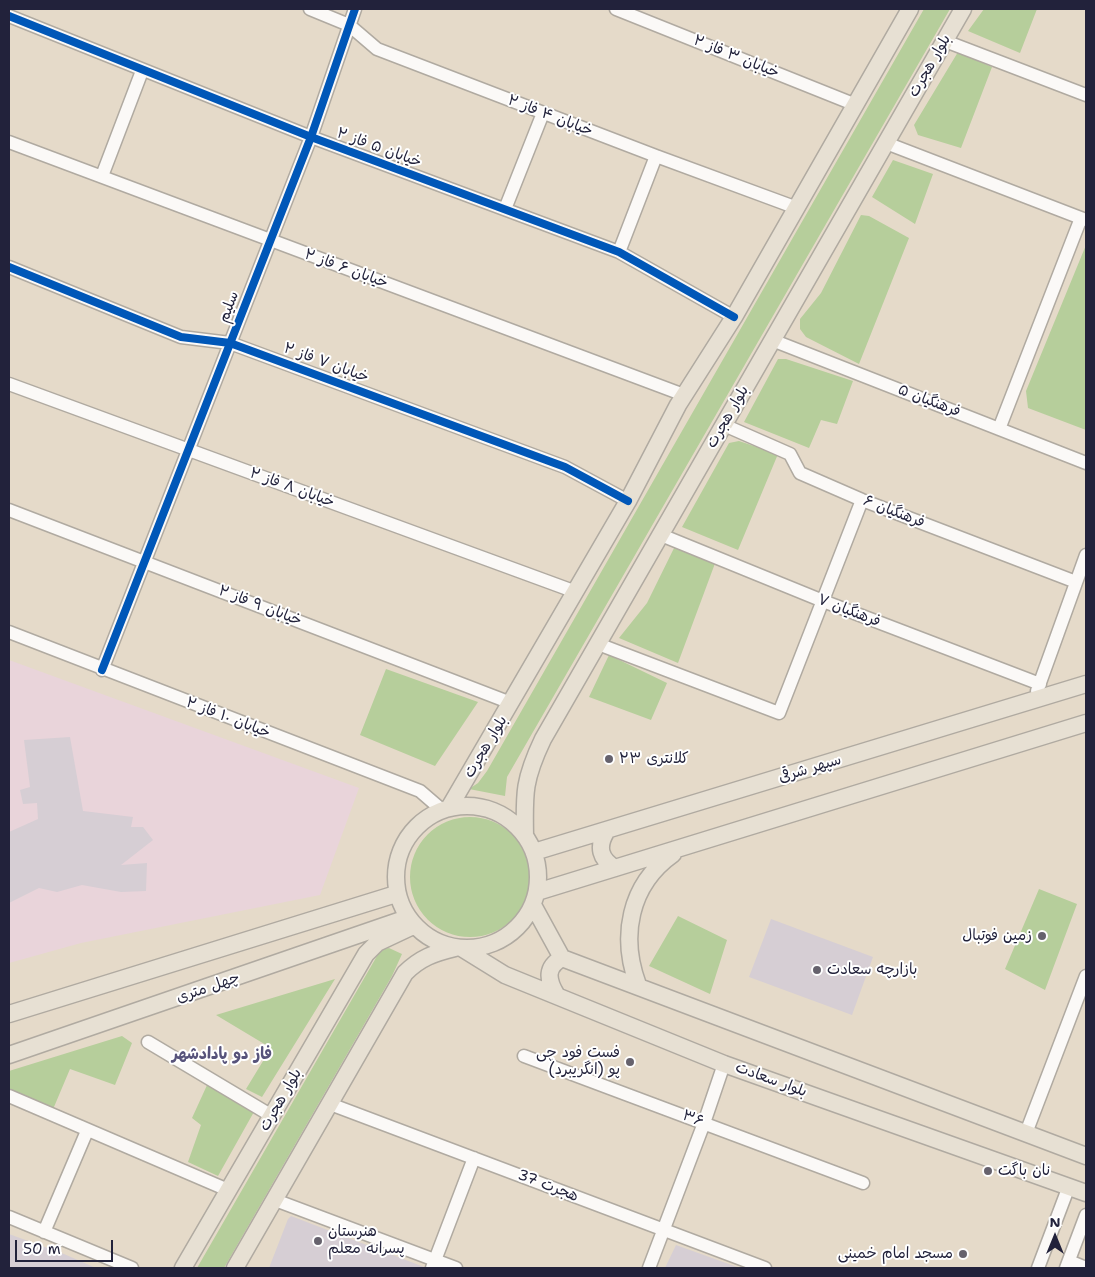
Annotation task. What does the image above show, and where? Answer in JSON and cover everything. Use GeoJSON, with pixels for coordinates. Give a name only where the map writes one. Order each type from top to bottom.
{"type":"FeatureCollection","features":[{"type":"Feature","properties":{"kind":"main road","name":"بلوار هجرت"},"geometry":{"type":"LineString","coordinates":[[446,809],[576,592],[628,501],[684,395],[734,317],[910,9]]}},
{"type":"Feature","properties":{"kind":"main road","name":"بلوار هجرت"},"geometry":{"type":"LineString","coordinates":[[525,836],[524,792],[530,766],[543,739],[963,9]]}},
{"type":"Feature","properties":{"kind":"main road","name":"سپهر شرقی"},"geometry":{"type":"LineString","coordinates":[[534,852],[606,832],[1037,692],[1086,684]]}},
{"type":"Feature","properties":{"kind":"main road"},"geometry":{"type":"LineString","coordinates":[[535,898],[615,868],[1086,723]]}},
{"type":"Feature","properties":{"kind":"main road"},"geometry":{"type":"LineString","coordinates":[[236,1268],[405,972],[418,961],[434,953],[481,948],[498,942],[512,933],[524,920],[535,898],[538,872],[534,852],[525,836],[514,823],[491,810],[466,806],[446,809],[424,820],[409,834],[399,853],[396,866],[396,894],[410,922],[432,940],[459,949]]}},
{"type":"Feature","properties":{"kind":"main road"},"geometry":{"type":"LineString","coordinates":[[606,832],[600,848],[608,864],[615,868]]}},
{"type":"Feature","properties":{"kind":"main road"},"geometry":{"type":"LineString","coordinates":[[638,985],[629,952],[630,918],[639,894],[653,872],[679,849]]}},
{"type":"Feature","properties":{"kind":"main road"},"geometry":{"type":"LineString","coordinates":[[9,1014],[396,894]]}},
{"type":"Feature","properties":{"kind":"main road"},"geometry":{"type":"LineString","coordinates":[[535,898],[562,958],[638,985],[1086,1156]]}},
{"type":"Feature","properties":{"kind":"main road","name":"بلوار هجرت"},"geometry":{"type":"LineString","coordinates":[[183,1268],[366,954],[376,943],[410,922]]}},
{"type":"Feature","properties":{"kind":"main road","name":"چهل متری"},"geometry":{"type":"LineString","coordinates":[[9,1055],[410,922]]}},
{"type":"Feature","properties":{"kind":"main road","name":"بلوار سعادت"},"geometry":{"type":"LineString","coordinates":[[459,949],[505,975],[556,994],[724,1064],[1086,1193]]}},
{"type":"Feature","properties":{"kind":"main road"},"geometry":{"type":"LineString","coordinates":[[556,994],[548,982],[554,963],[562,958]]}},
{"type":"Feature","properties":{"kind":"street","name":"خیابان ۴ فاز ۲"},"geometry":{"type":"LineString","coordinates":[[310,9],[349,25],[377,49],[543,114],[797,208]]}},
{"type":"Feature","properties":{"kind":"street","name":"سلیم"},"geometry":{"type":"LineString","coordinates":[[102,670],[143,561],[311,137],[355,9]]}},
{"type":"Feature","properties":{"kind":"street","name":"خیابان ۳ فاز ۲"},"geometry":{"type":"LineString","coordinates":[[616,9],[856,105]]}},
{"type":"Feature","properties":{"kind":"street","name":"خیابان ۵ فاز ۲"},"geometry":{"type":"LineString","coordinates":[[9,16],[142,71],[311,137],[619,252],[734,317]]}},
{"type":"Feature","properties":{"kind":"street"},"geometry":{"type":"LineString","coordinates":[[945,41],[1086,95]]}},
{"type":"Feature","properties":{"kind":"street"},"geometry":{"type":"LineString","coordinates":[[102,176],[142,71]]}},
{"type":"Feature","properties":{"kind":"street"},"geometry":{"type":"LineString","coordinates":[[506,209],[543,114]]}},
{"type":"Feature","properties":{"kind":"street","name":"خیابان ۶ فاز ۲"},"geometry":{"type":"LineString","coordinates":[[9,142],[684,395]]}},
{"type":"Feature","properties":{"kind":"street"},"geometry":{"type":"LineString","coordinates":[[886,143],[1083,219],[999,429]]}},
{"type":"Feature","properties":{"kind":"street"},"geometry":{"type":"LineString","coordinates":[[619,252],[656,156]]}},
{"type":"Feature","properties":{"kind":"street","name":"خیابان ۷ فاز ۲"},"geometry":{"type":"LineString","coordinates":[[9,267],[181,337],[230,343],[565,467],[628,501]]}},
{"type":"Feature","properties":{"kind":"street","name":"فرهنگیان ۵"},"geometry":{"type":"LineString","coordinates":[[772,340],[1086,463]]}},
{"type":"Feature","properties":{"kind":"street","name":"خیابان ۸ فاز ۲"},"geometry":{"type":"LineString","coordinates":[[9,384],[576,592]]}},
{"type":"Feature","properties":{"kind":"street","name":"فرهنگیان ۶"},"geometry":{"type":"LineString","coordinates":[[724,425],[790,454],[800,473],[862,500],[1076,582]]}},
{"type":"Feature","properties":{"kind":"street"},"geometry":{"type":"LineString","coordinates":[[598,644],[779,713],[862,500]]}},
{"type":"Feature","properties":{"kind":"street","name":"خیابان ۹ فاز ۲"},"geometry":{"type":"LineString","coordinates":[[9,510],[511,703]]}},
{"type":"Feature","properties":{"kind":"street","name":"فرهنگیان ۷"},"geometry":{"type":"LineString","coordinates":[[660,535],[823,601],[1037,692]]}},
{"type":"Feature","properties":{"kind":"street"},"geometry":{"type":"LineString","coordinates":[[1037,692],[1086,555]]}},
{"type":"Feature","properties":{"kind":"street","name":"خیابان ۱۰ فاز ۲"},"geometry":{"type":"LineString","coordinates":[[9,632],[102,670],[420,790],[446,809]]}},
{"type":"Feature","properties":{"kind":"street"},"geometry":{"type":"LineString","coordinates":[[1026,1133],[1086,976]]}},
{"type":"Feature","properties":{"kind":"street"},"geometry":{"type":"LineString","coordinates":[[148,1042],[272,1116]]}},
{"type":"Feature","properties":{"kind":"street","name":"۳۶"},"geometry":{"type":"LineString","coordinates":[[524,1056],[863,1183]]}},
{"type":"Feature","properties":{"kind":"street"},"geometry":{"type":"LineString","coordinates":[[649,1268],[704,1123],[724,1064]]}},
{"type":"Feature","properties":{"kind":"street"},"geometry":{"type":"LineString","coordinates":[[9,1096],[228,1190]]}},
{"type":"Feature","properties":{"kind":"street","name":"هجرت 37"},"geometry":{"type":"LineString","coordinates":[[330,1104],[765,1268]]}},
{"type":"Feature","properties":{"kind":"street"},"geometry":{"type":"LineString","coordinates":[[44,1232],[87,1131]]}},
{"type":"Feature","properties":{"kind":"street"},"geometry":{"type":"LineString","coordinates":[[433,1264],[474,1158]]}},
{"type":"Feature","properties":{"kind":"street"},"geometry":{"type":"LineString","coordinates":[[1038,1268],[1069,1186]]}},
{"type":"Feature","properties":{"kind":"street"},"geometry":{"type":"LineString","coordinates":[[275,1200],[433,1264],[456,1268]]}},
{"type":"Feature","properties":{"kind":"street"},"geometry":{"type":"LineString","coordinates":[[1086,1215],[1068,1265],[1086,1268]]}},
{"type":"Feature","properties":{"kind":"street"},"geometry":{"type":"LineString","coordinates":[[9,1217],[132,1268]]}},
{"type":"Feature","properties":{"kind":"shaded area"},"geometry":{"type":"Polygon","coordinates":[[[9,660],[359,788],[320,895],[81,943],[9,963],[9,660]]]}},
{"type":"Feature","properties":{"kind":"green space"},"geometry":{"type":"Polygon","coordinates":[[[924,9],[950,9],[507,777],[505,796],[469,789],[478,783],[487,771],[924,9]]]}},
{"type":"Feature","properties":{"kind":"green space"},"geometry":{"type":"Polygon","coordinates":[[[984,9],[1037,9],[1020,53],[968,31],[984,9]]]}},
{"type":"Feature","properties":{"kind":"green space"},"geometry":{"type":"Polygon","coordinates":[[[958,52],[992,67],[961,148],[918,135],[914,125],[958,52]]]}},
{"type":"Feature","properties":{"kind":"green space"},"geometry":{"type":"Polygon","coordinates":[[[893,160],[933,174],[915,224],[872,197],[893,160]]]}},
{"type":"Feature","properties":{"kind":"green space"},"geometry":{"type":"Polygon","coordinates":[[[861,215],[869,216],[909,238],[859,364],[806,337],[800,329],[800,319],[821,293],[861,215]]]}},
{"type":"Feature","properties":{"kind":"green space"},"geometry":{"type":"Polygon","coordinates":[[[1086,245],[1086,430],[1028,408],[1026,391],[1086,245]]]}},
{"type":"Feature","properties":{"kind":"green space"},"geometry":{"type":"Polygon","coordinates":[[[778,359],[786,359],[853,381],[837,424],[821,420],[809,448],[744,422],[778,359]]]}},
{"type":"Feature","properties":{"kind":"green space"},"geometry":{"type":"Polygon","coordinates":[[[739,441],[778,454],[738,550],[682,527],[729,443],[739,441]]]}},
{"type":"Feature","properties":{"kind":"green space"},"geometry":{"type":"Polygon","coordinates":[[[677,542],[717,558],[678,663],[619,638],[647,603],[677,542]]]}},
{"type":"Feature","properties":{"kind":"green space"},"geometry":{"type":"Polygon","coordinates":[[[609,655],[667,683],[651,720],[589,697],[609,655]]]}},
{"type":"Feature","properties":{"kind":"green space"},"geometry":{"type":"Polygon","coordinates":[[[386,669],[478,702],[435,766],[360,735],[386,669]]]}},
{"type":"Feature","properties":{"kind":"green space"},"geometry":{"type":"Polygon","coordinates":[[[470,817],[493,821],[513,834],[526,854],[530,877],[526,900],[513,920],[493,933],[470,937],[447,933],[427,920],[414,900],[410,877],[414,854],[427,834],[447,821],[470,817]]]}},
{"type":"Feature","properties":{"kind":"green space","name":"زمین فوتبال"},"geometry":{"type":"Polygon","coordinates":[[[1039,889],[1077,904],[1045,990],[1005,969],[1039,889]]]}},
{"type":"Feature","properties":{"kind":"green space"},"geometry":{"type":"Polygon","coordinates":[[[678,916],[727,940],[710,994],[649,966],[678,916]]]}},
{"type":"Feature","properties":{"kind":"green space"},"geometry":{"type":"Polygon","coordinates":[[[389,948],[402,954],[392,976],[224,1268],[197,1268],[381,949],[389,948]]]}},
{"type":"Feature","properties":{"kind":"green space"},"geometry":{"type":"Polygon","coordinates":[[[335,979],[262,1097],[246,1089],[271,1048],[216,1015],[335,979]]]}},
{"type":"Feature","properties":{"kind":"green space"},"geometry":{"type":"Polygon","coordinates":[[[122,1036],[132,1043],[115,1085],[70,1069],[51,1114],[9,1098],[9,1071],[122,1036]]]}},
{"type":"Feature","properties":{"kind":"green space"},"geometry":{"type":"Polygon","coordinates":[[[208,1083],[255,1110],[218,1176],[188,1162],[201,1125],[192,1118],[208,1083]]]}},
{"type":"Feature","properties":{"kind":"building"},"geometry":{"type":"Polygon","coordinates":[[[70,737],[83,811],[133,817],[131,827],[143,827],[153,840],[121,865],[147,863],[146,891],[121,892],[82,885],[57,892],[39,888],[9,903],[9,832],[38,819],[37,803],[23,804],[20,790],[30,787],[24,740],[70,737]]]}},
{"type":"Feature","properties":{"kind":"building"},"geometry":{"type":"Polygon","coordinates":[[[771,919],[873,957],[852,1015],[749,977],[771,919]]]}},
{"type":"Feature","properties":{"kind":"building","name":"هنرستان پسرانه معلم"},"geometry":{"type":"Polygon","coordinates":[[[291,1216],[424,1268],[269,1268],[288,1219],[291,1216]]]}},
{"type":"Feature","properties":{"kind":"building"},"geometry":{"type":"Polygon","coordinates":[[[9,1234],[64,1254],[96,1268],[9,1268],[9,1234]]]}},
{"type":"Feature","properties":{"kind":"building"},"geometry":{"type":"Polygon","coordinates":[[[676,1245],[737,1267],[737,1268],[665,1268],[676,1245]]]}},
{"type":"Feature","properties":{"kind":"cycle path"},"geometry":{"type":"LineString","coordinates":[[102,670],[311,137],[355,9]]}},
{"type":"Feature","properties":{"kind":"cycle path"},"geometry":{"type":"LineString","coordinates":[[9,16],[311,137],[619,252],[734,317]]}},
{"type":"Feature","properties":{"kind":"cycle path"},"geometry":{"type":"LineString","coordinates":[[9,267],[181,337],[230,343],[565,467],[628,501]]}},
{"type":"Feature","properties":{"kind":"place","name":"کلانتری ۲۳"},"geometry":{"type":"Point","coordinates":[609,759]}},
{"type":"Feature","properties":{"kind":"place","name":"زمین فوتبال"},"geometry":{"type":"Point","coordinates":[1042,936]}},
{"type":"Feature","properties":{"kind":"place","name":"بازارچه سعادت"},"geometry":{"type":"Point","coordinates":[817,970]}},
{"type":"Feature","properties":{"kind":"place","name":"فست فود چی پو (انگریبرد)"},"geometry":{"type":"Point","coordinates":[630,1062]}},
{"type":"Feature","properties":{"kind":"place","name":"نان باگت"},"geometry":{"type":"Point","coordinates":[988,1171]}},
{"type":"Feature","properties":{"kind":"place","name":"هنرستان پسرانه معلم"},"geometry":{"type":"Point","coordinates":[318,1241]}},
{"type":"Feature","properties":{"kind":"place","name":"مسجد امام خمینی"},"geometry":{"type":"Point","coordinates":[963,1254]}},
{"type":"Feature","properties":{"kind":"district","name":"فاز دو پادادشهر"},"geometry":{"type":"Point","coordinates":[222,1055]}}]}
